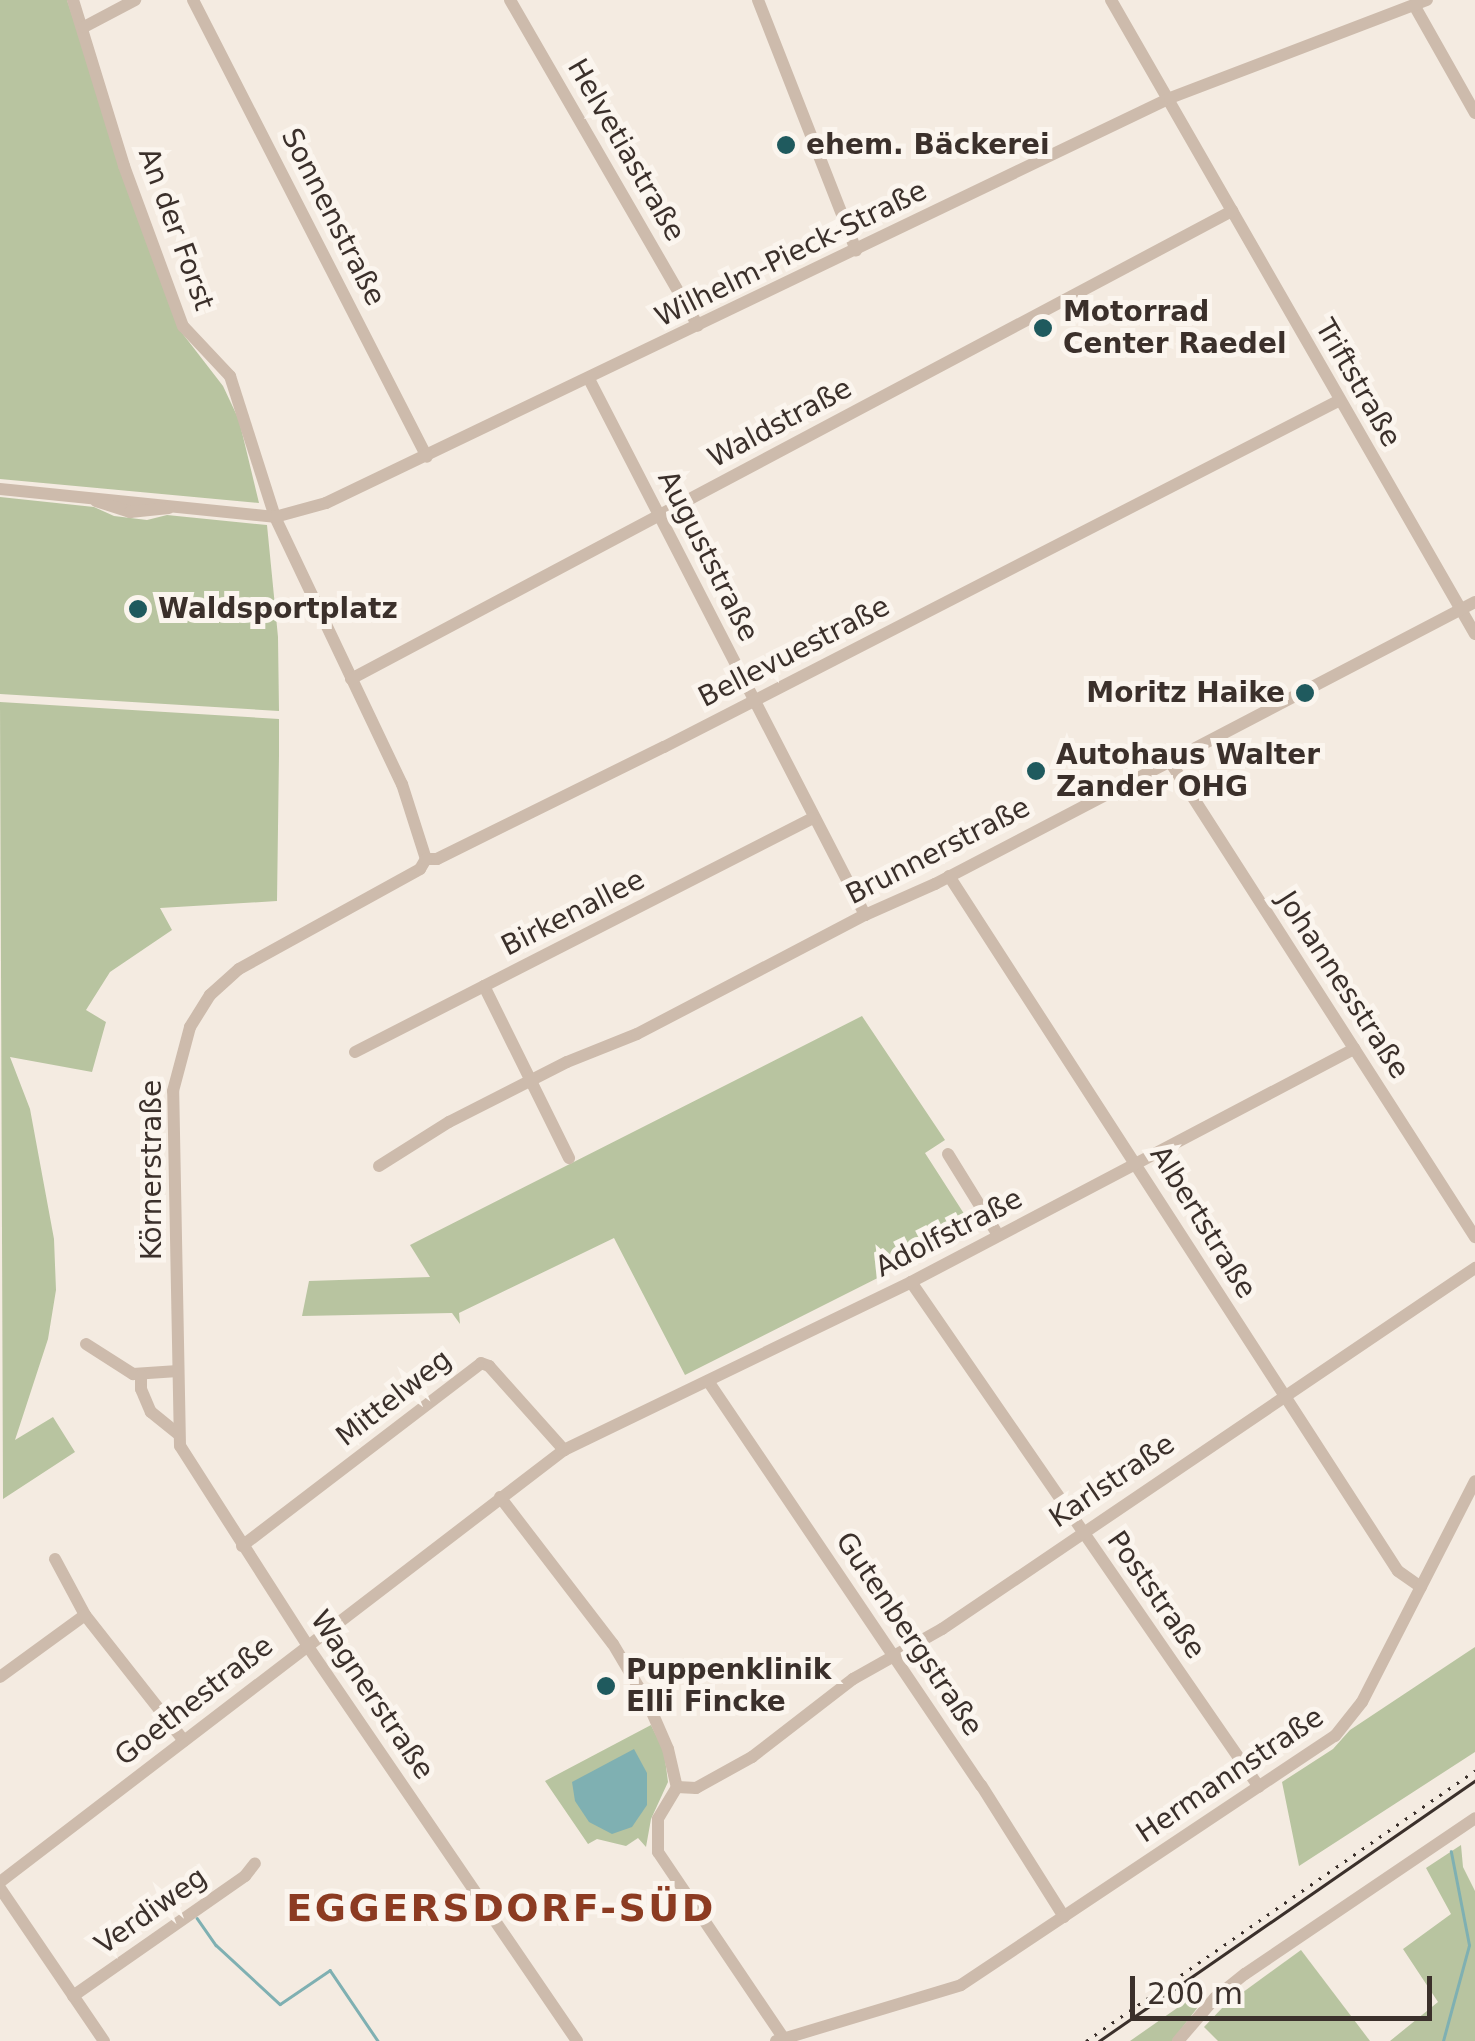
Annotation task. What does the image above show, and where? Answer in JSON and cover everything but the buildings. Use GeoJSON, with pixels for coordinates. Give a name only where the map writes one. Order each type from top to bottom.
{"type":"FeatureCollection","features":[{"type":"Feature","properties":{"kind":"street","name":"An der Forst"},"geometry":{"type":"LineString","coordinates":[[74,0],[124,166],[182,326],[230,376],[275,517],[402,784],[426,859]]}},
{"type":"Feature","properties":{"kind":"street"},"geometry":{"type":"LineString","coordinates":[[84,27],[135,0]]}},
{"type":"Feature","properties":{"kind":"street","name":"Sonnenstraße"},"geometry":{"type":"LineString","coordinates":[[192,0],[427,457]]}},
{"type":"Feature","properties":{"kind":"street","name":"Helvetiastraße"},"geometry":{"type":"LineString","coordinates":[[510,0],[698,326]]}},
{"type":"Feature","properties":{"kind":"street"},"geometry":{"type":"LineString","coordinates":[[758,0],[856,250]]}},
{"type":"Feature","properties":{"kind":"street","name":"Triftstraße"},"geometry":{"type":"LineString","coordinates":[[1111,0],[1475,634]]}},
{"type":"Feature","properties":{"kind":"street"},"geometry":{"type":"LineString","coordinates":[[1414,3],[1475,113]]}},
{"type":"Feature","properties":{"kind":"street","name":"Wilhelm-Pieck-Straße"},"geometry":{"type":"LineString","coordinates":[[0,488],[275,517],[348,495],[1170,98],[1414,3]]}},
{"type":"Feature","properties":{"kind":"street","name":"Waldstraße"},"geometry":{"type":"LineString","coordinates":[[351,679],[1232,211]]}},
{"type":"Feature","properties":{"kind":"street","name":"Auguststraße"},"geometry":{"type":"LineString","coordinates":[[589,379],[865,915]]}},
{"type":"Feature","properties":{"kind":"street","name":"Bellevuestraße"},"geometry":{"type":"LineString","coordinates":[[275,945],[420,869],[426,859],[437,859],[754,701],[1338,401]]}},
{"type":"Feature","properties":{"kind":"street","name":"Brunnerstraße"},"geometry":{"type":"LineString","coordinates":[[379,1166],[449,1122],[637,1034],[865,915],[949,876],[1475,602]]}},
{"type":"Feature","properties":{"kind":"street","name":"Johannesstraße"},"geometry":{"type":"LineString","coordinates":[[1169,760],[1475,1238]]}},
{"type":"Feature","properties":{"kind":"street","name":"Birkenallee"},"geometry":{"type":"LineString","coordinates":[[355,1052],[813,818]]}},
{"type":"Feature","properties":{"kind":"street","name":"Albertstraße"},"geometry":{"type":"LineString","coordinates":[[949,876],[1398,1571],[1421,1587]]}},
{"type":"Feature","properties":{"kind":"street","name":"Körnerstraße"},"geometry":{"type":"LineString","coordinates":[[179,1435],[176,1069],[190,1026],[210,995],[238,969],[275,945]]}},
{"type":"Feature","properties":{"kind":"street"},"geometry":{"type":"LineString","coordinates":[[484,986],[528,1083],[569,1158]]}},
{"type":"Feature","properties":{"kind":"street","name":"Adolfstraße"},"geometry":{"type":"LineString","coordinates":[[563,1450],[911,1282],[1354,1048]]}},
{"type":"Feature","properties":{"kind":"street"},"geometry":{"type":"LineString","coordinates":[[948,1154],[998,1235]]}},
{"type":"Feature","properties":{"kind":"street","name":"Karlstraße"},"geometry":{"type":"LineString","coordinates":[[677,1787],[696,1788],[724,1774],[891,1656],[942,1629],[1475,1268]]}},
{"type":"Feature","properties":{"kind":"street","name":"Poststraße"},"geometry":{"type":"LineString","coordinates":[[911,1282],[1259,1787]]}},
{"type":"Feature","properties":{"kind":"street"},"geometry":{"type":"LineString","coordinates":[[86,1344],[141,1375],[178,1370]]}},
{"type":"Feature","properties":{"kind":"street","name":"Mittelweg"},"geometry":{"type":"LineString","coordinates":[[242,1546],[480,1363],[489,1366],[563,1450]]}},
{"type":"Feature","properties":{"kind":"street","name":"Wagnerstraße"},"geometry":{"type":"LineString","coordinates":[[141,1375],[141,1390],[151,1412],[179,1435],[184,1456],[242,1546],[578,2041]]}},
{"type":"Feature","properties":{"kind":"street","name":"Gutenbergstraße"},"geometry":{"type":"LineString","coordinates":[[708,1381],[981,1785],[1064,1917]]}},
{"type":"Feature","properties":{"kind":"street","name":"Goethestraße"},"geometry":{"type":"LineString","coordinates":[[0,1885],[563,1450]]}},
{"type":"Feature","properties":{"kind":"street","name":"Hermannstraße"},"geometry":{"type":"LineString","coordinates":[[780,2039],[961,1985],[1335,1736],[1352,1719],[1475,1481]]}},
{"type":"Feature","properties":{"kind":"street"},"geometry":{"type":"LineString","coordinates":[[500,1497],[628,1666],[663,1734],[677,1787],[658,1819],[658,1852],[780,2039]]}},
{"type":"Feature","properties":{"kind":"street"},"geometry":{"type":"LineString","coordinates":[[55,1559],[84,1615],[184,1741]]}},
{"type":"Feature","properties":{"kind":"street"},"geometry":{"type":"LineString","coordinates":[[0,1678],[84,1615]]}},
{"type":"Feature","properties":{"kind":"street"},"geometry":{"type":"LineString","coordinates":[[1178,2041],[1214,1998],[1244,1974],[1475,1818]]}},
{"type":"Feature","properties":{"kind":"street","name":"Verdiweg"},"geometry":{"type":"LineString","coordinates":[[73,1996],[246,1876],[254,1863]]}},
{"type":"Feature","properties":{"kind":"street"},"geometry":{"type":"LineString","coordinates":[[0,1885],[104,2041]]}},
{"type":"Feature","properties":{"kind":"green space"},"geometry":{"type":"Polygon","coordinates":[[[0,0],[67,0],[179,329],[223,386],[239,420],[259,503],[0,479],[0,0]]]}},
{"type":"Feature","properties":{"kind":"green space","name":"Waldsportplatz"},"geometry":{"type":"Polygon","coordinates":[[[0,497],[94,507],[114,516],[147,520],[167,515],[267,525],[278,637],[279,711],[0,694],[0,497]]]}},
{"type":"Feature","properties":{"kind":"green space"},"geometry":{"type":"Polygon","coordinates":[[[0,702],[279,719],[277,901],[160,908],[172,930],[110,972],[86,1010],[106,1022],[92,1072],[10,1057],[30,1109],[54,1239],[56,1290],[48,1339],[15,1440],[53,1417],[75,1452],[3,1499],[0,702]]]}},
{"type":"Feature","properties":{"kind":"green space"},"geometry":{"type":"Polygon","coordinates":[[[862,1016],[945,1140],[925,1153],[970,1223],[967,1233],[685,1375],[614,1238],[459,1313],[460,1324],[452,1313],[302,1316],[309,1281],[430,1277],[410,1245],[862,1016]]]}},
{"type":"Feature","properties":{"kind":"green space"},"geometry":{"type":"Polygon","coordinates":[[[1475,1647],[1475,1752],[1299,1866],[1282,1782],[1333,1749],[1350,1730],[1475,1647]]]}},
{"type":"Feature","properties":{"kind":"green space"},"geometry":{"type":"Polygon","coordinates":[[[651,1725],[664,1751],[668,1782],[651,1819],[646,1847],[638,1838],[626,1846],[597,1839],[588,1844],[545,1781],[651,1725]]]}},
{"type":"Feature","properties":{"kind":"green space"},"geometry":{"type":"Polygon","coordinates":[[[1461,1845],[1463,1867],[1475,1891],[1475,2041],[1390,2041],[1438,2002],[1403,1949],[1451,1914],[1426,1868],[1461,1845]]]}},
{"type":"Feature","properties":{"kind":"green space"},"geometry":{"type":"Polygon","coordinates":[[[1301,1950],[1370,2041],[1218,2041],[1204,2027],[1224,2006],[1301,1950]]]}},
{"type":"Feature","properties":{"kind":"green space"},"geometry":{"type":"Polygon","coordinates":[[[1190,1999],[1196,2000],[1198,2007],[1172,2041],[1130,2041],[1190,1999]]]}},
{"type":"Feature","properties":{"kind":"water"},"geometry":{"type":"Polygon","coordinates":[[[634,1749],[647,1773],[647,1805],[632,1827],[612,1834],[589,1822],[575,1801],[572,1782],[634,1749]]]}},
{"type":"Feature","properties":{"kind":"waterway"},"geometry":{"type":"LineString","coordinates":[[1443,2041],[1469,1945],[1451,1852]]}},
{"type":"Feature","properties":{"kind":"waterway"},"geometry":{"type":"LineString","coordinates":[[197,1918],[216,1945],[280,2004],[330,1970],[378,2041]]}},
{"type":"Feature","properties":{"kind":"tram line"},"geometry":{"type":"LineString","coordinates":[[1099,2041],[1475,1781]]}},
{"type":"Feature","properties":{"kind":"railway"},"geometry":{"type":"LineString","coordinates":[[1086,2041],[1475,1771]]}},
{"type":"Feature","properties":{"kind":"place","name":"ehem. Bäckerei"},"geometry":{"type":"Point","coordinates":[786,145]}},
{"type":"Feature","properties":{"kind":"place","name":"Motorrad Center Raedel"},"geometry":{"type":"Point","coordinates":[1043,328]}},
{"type":"Feature","properties":{"kind":"place","name":"Waldsportplatz"},"geometry":{"type":"Point","coordinates":[138,609]}},
{"type":"Feature","properties":{"kind":"place","name":"Moritz Haike"},"geometry":{"type":"Point","coordinates":[1305,693]}},
{"type":"Feature","properties":{"kind":"place","name":"Autohaus Walter Zander OHG"},"geometry":{"type":"Point","coordinates":[1036,771]}},
{"type":"Feature","properties":{"kind":"place","name":"Puppenklinik Elli Fincke"},"geometry":{"type":"Point","coordinates":[606,1686]}},
{"type":"Feature","properties":{"kind":"district","name":"EGGERSDORF-SÜD"},"geometry":{"type":"Point","coordinates":[501,1909]}}]}
